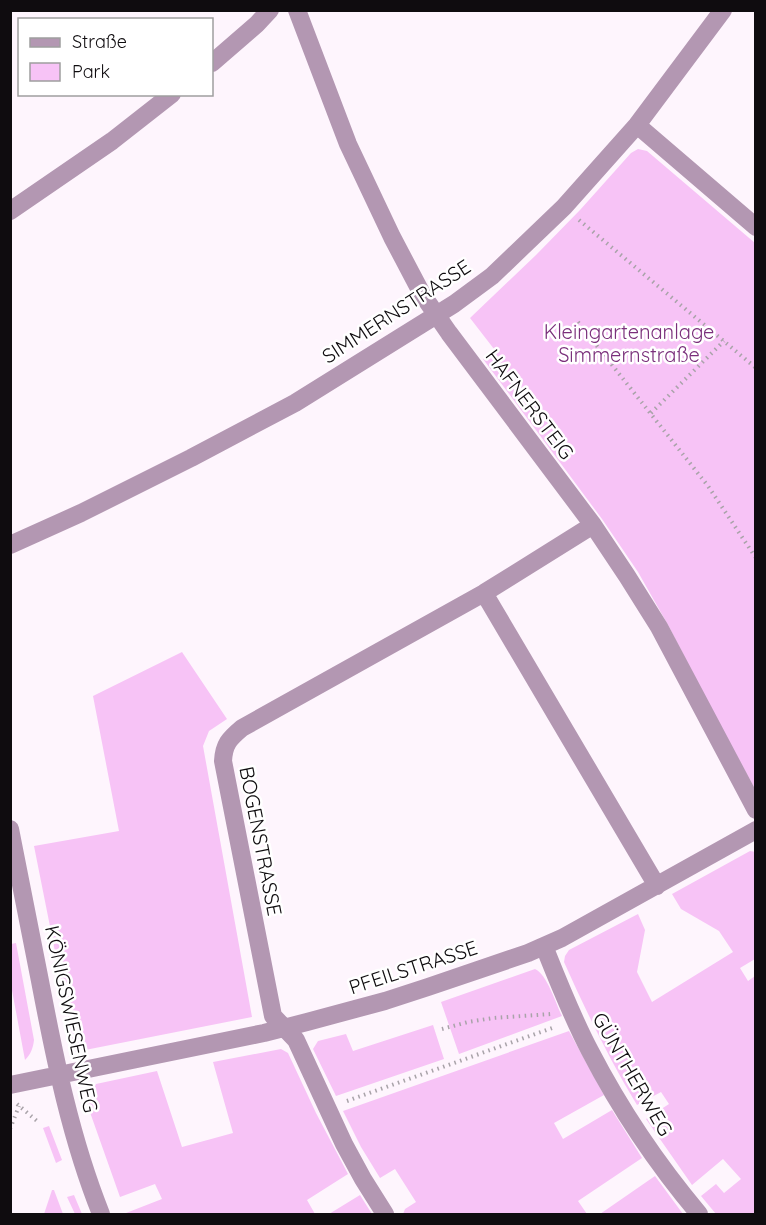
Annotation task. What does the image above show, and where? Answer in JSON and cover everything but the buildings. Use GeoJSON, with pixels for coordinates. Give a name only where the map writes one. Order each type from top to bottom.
{"type":"FeatureCollection","features":[{"type":"Feature","properties":{"kind":"street"},"geometry":{"type":"LineString","coordinates":[[213,62],[270,10]]}},
{"type":"Feature","properties":{"kind":"street","name":"HAFNERSTEIG"},"geometry":{"type":"LineString","coordinates":[[297,10],[348,144],[422,294],[593,525],[627,576],[659,627],[756,810]]}},
{"type":"Feature","properties":{"kind":"street","name":"SIMMERNSTRASSE"},"geometry":{"type":"LineString","coordinates":[[10,545],[81,513],[295,404],[454,304],[492,276],[564,207],[637,125],[723,10]]}},
{"type":"Feature","properties":{"kind":"street"},"geometry":{"type":"LineString","coordinates":[[10,211],[112,141],[169,96]]}},
{"type":"Feature","properties":{"kind":"street"},"geometry":{"type":"LineString","coordinates":[[637,125],[756,227]]}},
{"type":"Feature","properties":{"kind":"street","name":"BOGENSTRASSE"},"geometry":{"type":"LineString","coordinates":[[385,1215],[358,1170],[296,1040],[273,1016],[223,761],[224,749],[232,736],[242,728],[484,593],[593,525]]}},
{"type":"Feature","properties":{"kind":"street"},"geometry":{"type":"LineString","coordinates":[[484,593],[657,886]]}},
{"type":"Feature","properties":{"kind":"street","name":"KÖNIGSWIESENWEG"},"geometry":{"type":"LineString","coordinates":[[10,829],[58,1076],[83,1167],[101,1215]]}},
{"type":"Feature","properties":{"kind":"street","name":"PFEILSTRASSE"},"geometry":{"type":"LineString","coordinates":[[12,1093],[58,1076],[285,1028],[385,1001],[480,970],[544,946],[756,830]]}},
{"type":"Feature","properties":{"kind":"street","name":"GÜNTHERWEG"},"geometry":{"type":"LineString","coordinates":[[544,946],[589,1050],[616,1097],[657,1160],[699,1215]]}},
{"type":"Feature","properties":{"kind":"path"},"geometry":{"type":"LineString","coordinates":[[564,207],[756,368]]}},
{"type":"Feature","properties":{"kind":"path"},"geometry":{"type":"LineString","coordinates":[[578,322],[708,486],[756,558]]}},
{"type":"Feature","properties":{"kind":"path"},"geometry":{"type":"LineString","coordinates":[[651,414],[724,341]]}},
{"type":"Feature","properties":{"kind":"path"},"geometry":{"type":"LineString","coordinates":[[442,1029],[493,1018],[573,1015]]}},
{"type":"Feature","properties":{"kind":"path"},"geometry":{"type":"LineString","coordinates":[[327,1108],[573,1015]]}},
{"type":"Feature","properties":{"kind":"path"},"geometry":{"type":"LineString","coordinates":[[12,1093],[19,1106],[37,1121]]}},
{"type":"Feature","properties":{"kind":"path"},"geometry":{"type":"LineString","coordinates":[[10,1129],[19,1106]]}},
{"type":"Feature","properties":{"kind":"green space","name":"Kleingartenanlage Simmernstraße"},"geometry":{"type":"Polygon","coordinates":[[[638,149],[647,151],[755,243],[755,789],[638,572],[602,519],[483,359],[494,349],[470,318],[536,255],[631,153],[638,149]]]}},
{"type":"Feature","properties":{"kind":"green space"},"geometry":{"type":"Polygon","coordinates":[[[182,652],[227,719],[209,731],[203,746],[252,1017],[75,1052],[34,846],[119,831],[93,696],[182,652]]]}},
{"type":"Feature","properties":{"kind":"green space"},"geometry":{"type":"Polygon","coordinates":[[[750,851],[756,852],[755,959],[740,968],[748,981],[755,976],[755,1214],[716,1214],[701,1196],[716,1184],[724,1193],[741,1179],[723,1159],[692,1185],[646,1119],[669,1104],[661,1092],[637,1105],[598,1035],[564,962],[569,950],[638,914],[645,930],[637,972],[652,1002],[733,952],[719,931],[681,909],[672,894],[750,851]]]}},
{"type":"Feature","properties":{"kind":"green space"},"geometry":{"type":"Polygon","coordinates":[[[16,943],[34,1040],[25,1060],[11,985],[11,944],[16,943]]]}},
{"type":"Feature","properties":{"kind":"green space"},"geometry":{"type":"Polygon","coordinates":[[[535,969],[547,983],[562,1016],[459,1054],[441,1002],[535,969]]]}},
{"type":"Feature","properties":{"kind":"green space"},"geometry":{"type":"Polygon","coordinates":[[[433,1025],[444,1059],[336,1096],[313,1049],[318,1041],[346,1034],[353,1051],[433,1025]]]}},
{"type":"Feature","properties":{"kind":"green space"},"geometry":{"type":"Polygon","coordinates":[[[569,1031],[604,1095],[554,1123],[563,1139],[612,1110],[642,1158],[578,1201],[587,1214],[403,1214],[405,1209],[416,1202],[395,1169],[380,1178],[343,1111],[569,1031]]]}},
{"type":"Feature","properties":{"kind":"green space"},"geometry":{"type":"Polygon","coordinates":[[[281,1049],[288,1053],[348,1174],[307,1200],[315,1214],[127,1214],[162,1199],[155,1184],[120,1197],[86,1101],[96,1084],[157,1071],[182,1147],[233,1133],[213,1062],[281,1049]]]}},
{"type":"Feature","properties":{"kind":"green space"},"geometry":{"type":"Polygon","coordinates":[[[49,1126],[62,1160],[56,1163],[43,1128],[49,1126]]]}},
{"type":"Feature","properties":{"kind":"green space"},"geometry":{"type":"Polygon","coordinates":[[[655,1176],[683,1214],[600,1214],[655,1176]]]}},
{"type":"Feature","properties":{"kind":"green space"},"geometry":{"type":"Polygon","coordinates":[[[52,1190],[54,1190],[63,1214],[44,1214],[52,1190]]]}},
{"type":"Feature","properties":{"kind":"green space"},"geometry":{"type":"Polygon","coordinates":[[[74,1195],[82,1214],[75,1214],[67,1197],[74,1195]]]}},
{"type":"Feature","properties":{"kind":"green space"},"geometry":{"type":"Polygon","coordinates":[[[360,1195],[372,1214],[329,1214],[360,1195]]]}}]}
